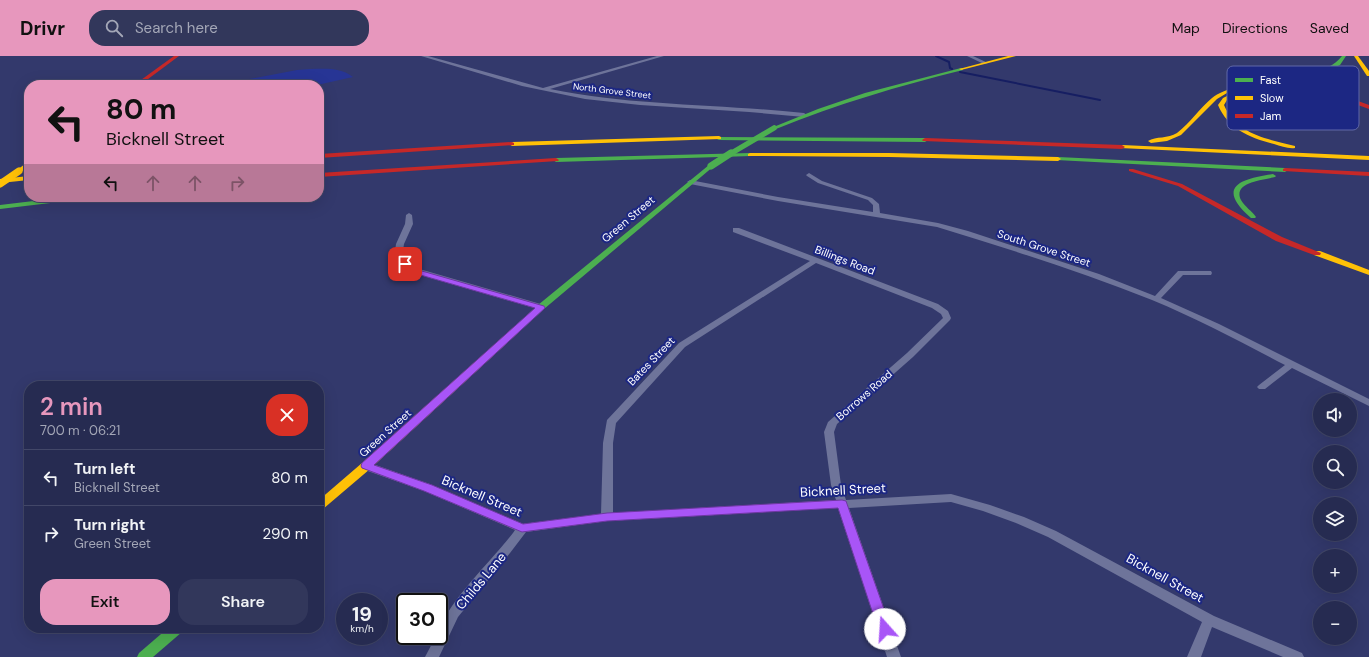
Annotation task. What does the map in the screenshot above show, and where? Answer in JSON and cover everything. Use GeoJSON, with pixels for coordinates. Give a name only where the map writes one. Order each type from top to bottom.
{"type":"FeatureCollection","features":[{"type":"Feature","properties":{"kind":"main road"},"geometry":{"type":"LineString","coordinates":[[144,80],[177,56]]}},
{"type":"Feature","properties":{"kind":"main road","name":"Green Street"},"geometry":{"type":"LineString","coordinates":[[324,502],[366,466],[541,308],[690,182],[741,146],[774,128],[804,115],[852,99],[1014,56]]}},
{"type":"Feature","properties":{"kind":"main road"},"geometry":{"type":"LineString","coordinates":[[1334,66],[1338,64],[1344,56]]}},
{"type":"Feature","properties":{"kind":"main road"},"geometry":{"type":"LineString","coordinates":[[1356,56],[1369,75]]}},
{"type":"Feature","properties":{"kind":"main road"},"geometry":{"type":"LineString","coordinates":[[324,156],[488,145],[612,140],[757,138],[1138,142],[1164,140],[1181,133],[1220,94],[1227,92]]}},
{"type":"Feature","properties":{"kind":"main road"},"geometry":{"type":"LineString","coordinates":[[1227,98],[1222,103],[1221,108],[1227,118]]}},
{"type":"Feature","properties":{"kind":"main road"},"geometry":{"type":"LineString","coordinates":[[1359,103],[1369,107]]}},
{"type":"Feature","properties":{"kind":"main road"},"geometry":{"type":"LineString","coordinates":[[1243,130],[1262,139],[1309,150],[1369,158]]}},
{"type":"Feature","properties":{"kind":"main road"},"geometry":{"type":"LineString","coordinates":[[936,139],[1369,158]]}},
{"type":"Feature","properties":{"kind":"main road"},"geometry":{"type":"LineString","coordinates":[[324,174],[466,164],[638,156],[834,154],[988,157],[1369,175]]}},
{"type":"Feature","properties":{"kind":"main road"},"geometry":{"type":"LineString","coordinates":[[988,157],[1102,165],[1152,175],[1194,192],[1285,241],[1369,273]]}},
{"type":"Feature","properties":{"kind":"main road"},"geometry":{"type":"LineString","coordinates":[[0,184],[24,168]]}},
{"type":"Feature","properties":{"kind":"main road"},"geometry":{"type":"LineString","coordinates":[[1369,175],[1264,177],[1249,180],[1241,184],[1235,190],[1236,201],[1242,209],[1274,230],[1322,250],[1369,264]]}},
{"type":"Feature","properties":{"kind":"main road"},"geometry":{"type":"LineString","coordinates":[[0,180],[24,178]]}},
{"type":"Feature","properties":{"kind":"main road"},"geometry":{"type":"LineString","coordinates":[[0,207],[42,202]]}},
{"type":"Feature","properties":{"kind":"main road"},"geometry":{"type":"LineString","coordinates":[[144,657],[171,633]]}},
{"type":"Feature","properties":{"kind":"street","name":"North Grove Street"},"geometry":{"type":"LineString","coordinates":[[423,56],[542,89],[605,100],[804,115]]}},
{"type":"Feature","properties":{"kind":"street"},"geometry":{"type":"LineString","coordinates":[[542,89],[662,56]]}},
{"type":"Feature","properties":{"kind":"street"},"geometry":{"type":"LineString","coordinates":[[969,56],[986,63]]}},
{"type":"Feature","properties":{"kind":"street"},"geometry":{"type":"LineString","coordinates":[[809,175],[820,182],[870,199],[876,204],[877,214]]}},
{"type":"Feature","properties":{"kind":"street","name":"South Grove Street"},"geometry":{"type":"LineString","coordinates":[[690,182],[778,199],[877,214],[965,233],[1096,276],[1156,299],[1216,326],[1369,403]]}},
{"type":"Feature","properties":{"kind":"street"},"geometry":{"type":"LineString","coordinates":[[409,215],[409,224],[400,244],[398,258],[413,270],[541,308]]}},
{"type":"Feature","properties":{"kind":"street","name":"Billings Road"},"geometry":{"type":"LineString","coordinates":[[736,230],[935,306],[945,313]]}},
{"type":"Feature","properties":{"kind":"street","name":"Bates Street"},"geometry":{"type":"LineString","coordinates":[[607,517],[608,443],[611,422],[682,345],[815,261]]}},
{"type":"Feature","properties":{"kind":"street"},"geometry":{"type":"LineString","coordinates":[[1156,299],[1181,274],[1208,273]]}},
{"type":"Feature","properties":{"kind":"street","name":"Borrows Road"},"geometry":{"type":"LineString","coordinates":[[894,657],[836,485],[829,432],[833,422],[910,356],[947,318],[945,313]]}},
{"type":"Feature","properties":{"kind":"street"},"geometry":{"type":"LineString","coordinates":[[1262,387],[1292,364]]}},
{"type":"Feature","properties":{"kind":"street","name":"Bicknell Street"},"geometry":{"type":"LineString","coordinates":[[366,466],[428,488],[522,528],[607,517],[951,498],[994,509],[1075,544],[1209,619],[1298,657]]}},
{"type":"Feature","properties":{"kind":"street","name":"Childs Lane"},"geometry":{"type":"LineString","coordinates":[[432,657],[453,614],[467,595],[514,542],[522,528]]}},
{"type":"Feature","properties":{"kind":"street"},"geometry":{"type":"LineString","coordinates":[[1194,657],[1209,619]]}},
{"type":"Feature","properties":{"kind":"shaded area"},"geometry":{"type":"Polygon","coordinates":[[[297,70],[338,70],[353,77],[324,83],[324,80],[244,80],[297,70]]]}},
{"type":"Feature","properties":{"kind":"waterway"},"geometry":{"type":"LineString","coordinates":[[936,56],[949,62],[950,68],[952,69]]}},
{"type":"Feature","properties":{"kind":"waterway"},"geometry":{"type":"LineString","coordinates":[[960,72],[1100,100]]}},
{"type":"Feature","properties":{"kind":"traffic: fast"},"geometry":{"type":"LineString","coordinates":[[1334,66],[1338,64],[1344,56]]}},
{"type":"Feature","properties":{"kind":"traffic: fast"},"geometry":{"type":"LineString","coordinates":[[774,128],[866,94],[961,69]]}},
{"type":"Feature","properties":{"kind":"traffic: fast"},"geometry":{"type":"LineString","coordinates":[[711,166],[741,146],[774,128]]}},
{"type":"Feature","properties":{"kind":"traffic: fast"},"geometry":{"type":"LineString","coordinates":[[719,138],[925,140]]}},
{"type":"Feature","properties":{"kind":"traffic: fast"},"geometry":{"type":"LineString","coordinates":[[556,160],[750,155]]}},
{"type":"Feature","properties":{"kind":"traffic: fast"},"geometry":{"type":"LineString","coordinates":[[1058,159],[1285,170]]}},
{"type":"Feature","properties":{"kind":"traffic: fast"},"geometry":{"type":"LineString","coordinates":[[518,328],[541,307],[711,166]]}},
{"type":"Feature","properties":{"kind":"traffic: fast"},"geometry":{"type":"LineString","coordinates":[[1253,217],[1237,200],[1236,193],[1238,188],[1252,180],[1273,176]]}},
{"type":"Feature","properties":{"kind":"traffic: fast"},"geometry":{"type":"LineString","coordinates":[[0,207],[42,202]]}},
{"type":"Feature","properties":{"kind":"traffic: fast"},"geometry":{"type":"LineString","coordinates":[[144,657],[171,633]]}},
{"type":"Feature","properties":{"kind":"traffic: slow"},"geometry":{"type":"LineString","coordinates":[[961,69],[1014,56]]}},
{"type":"Feature","properties":{"kind":"traffic: slow"},"geometry":{"type":"LineString","coordinates":[[1356,56],[1369,75]]}},
{"type":"Feature","properties":{"kind":"traffic: slow"},"geometry":{"type":"LineString","coordinates":[[1151,141],[1167,139],[1179,134],[1215,98],[1227,92]]}},
{"type":"Feature","properties":{"kind":"traffic: slow"},"geometry":{"type":"LineString","coordinates":[[1227,98],[1221,105],[1227,117]]}},
{"type":"Feature","properties":{"kind":"traffic: slow"},"geometry":{"type":"LineString","coordinates":[[1242,130],[1261,139],[1293,147]]}},
{"type":"Feature","properties":{"kind":"traffic: slow"},"geometry":{"type":"LineString","coordinates":[[512,144],[719,138]]}},
{"type":"Feature","properties":{"kind":"traffic: slow"},"geometry":{"type":"LineString","coordinates":[[1122,147],[1369,158]]}},
{"type":"Feature","properties":{"kind":"traffic: slow"},"geometry":{"type":"LineString","coordinates":[[750,155],[889,155],[1058,159]]}},
{"type":"Feature","properties":{"kind":"traffic: slow"},"geometry":{"type":"LineString","coordinates":[[19,171],[24,167]]}},
{"type":"Feature","properties":{"kind":"traffic: slow"},"geometry":{"type":"LineString","coordinates":[[0,184],[19,171]]}},
{"type":"Feature","properties":{"kind":"traffic: slow"},"geometry":{"type":"LineString","coordinates":[[0,181],[24,179]]}},
{"type":"Feature","properties":{"kind":"traffic: slow"},"geometry":{"type":"LineString","coordinates":[[1317,253],[1369,273]]}},
{"type":"Feature","properties":{"kind":"traffic: slow"},"geometry":{"type":"LineString","coordinates":[[324,502],[366,466],[518,328]]}},
{"type":"Feature","properties":{"kind":"traffic: jam"},"geometry":{"type":"LineString","coordinates":[[144,80],[177,56]]}},
{"type":"Feature","properties":{"kind":"traffic: jam"},"geometry":{"type":"LineString","coordinates":[[1359,103],[1369,107]]}},
{"type":"Feature","properties":{"kind":"traffic: jam"},"geometry":{"type":"LineString","coordinates":[[925,140],[1122,147]]}},
{"type":"Feature","properties":{"kind":"traffic: jam"},"geometry":{"type":"LineString","coordinates":[[324,156],[512,144]]}},
{"type":"Feature","properties":{"kind":"traffic: jam"},"geometry":{"type":"LineString","coordinates":[[324,175],[556,160]]}},
{"type":"Feature","properties":{"kind":"traffic: jam"},"geometry":{"type":"LineString","coordinates":[[1131,170],[1180,185],[1279,239],[1317,253]]}},
{"type":"Feature","properties":{"kind":"traffic: jam"},"geometry":{"type":"LineString","coordinates":[[1285,170],[1369,174]]}},
{"type":"Feature","properties":{"kind":"route"},"geometry":{"type":"LineString","coordinates":[[405,264],[413,270],[541,308],[366,466],[428,488],[522,528],[607,517],[842,504],[885,629]]}}]}
